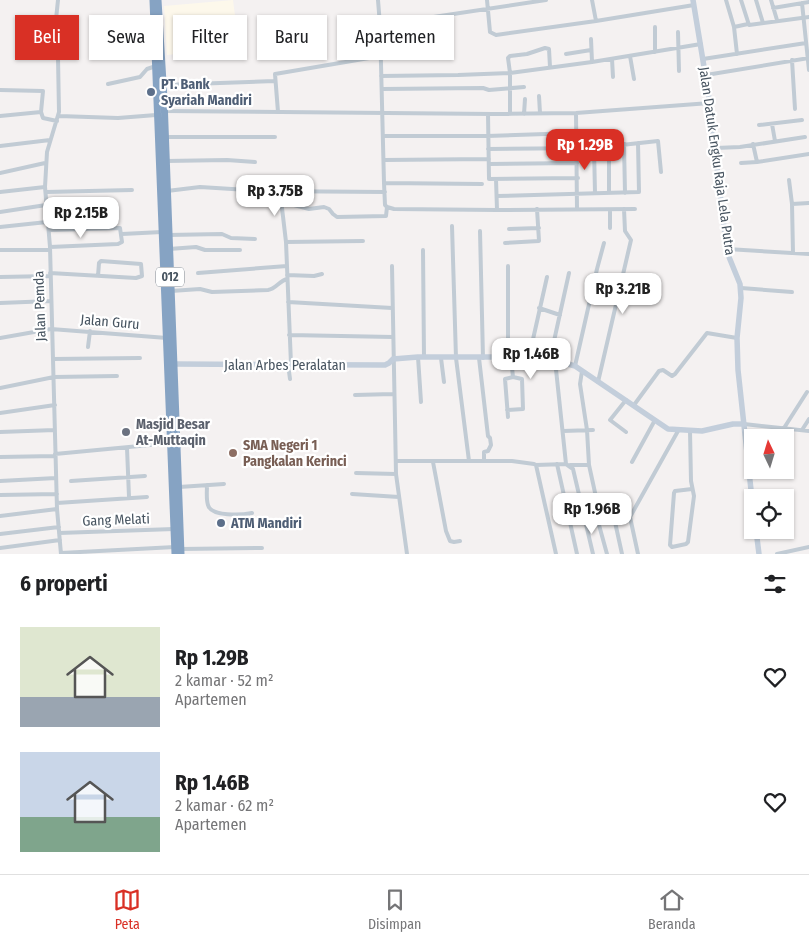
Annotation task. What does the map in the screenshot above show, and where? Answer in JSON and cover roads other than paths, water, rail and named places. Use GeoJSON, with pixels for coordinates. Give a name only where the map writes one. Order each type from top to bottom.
{"type":"FeatureCollection","features":[{"type":"Feature","properties":{"kind":"highway","name":"012"},"geometry":{"type":"LineString","coordinates":[[153,0],[156,115],[174,364],[179,486],[178,551]]}},
{"type":"Feature","properties":{"kind":"highway","name":"012"},"geometry":{"type":"LineString","coordinates":[[158,0],[167,191],[165,234],[169,249],[171,291],[170,329],[167,338],[170,443],[174,529],[178,551]]}},
{"type":"Feature","properties":{"kind":"street","name":"Jalan Pemda"},"geometry":{"type":"LineString","coordinates":[[58,0],[56,29],[59,116],[50,140],[45,163],[45,187],[50,248],[55,455],[61,554]]}},
{"type":"Feature","properties":{"kind":"street"},"geometry":{"type":"LineString","coordinates":[[378,0],[379,15]]}},
{"type":"Feature","properties":{"kind":"street"},"geometry":{"type":"LineString","coordinates":[[487,0],[490,32],[494,34],[596,21],[694,2]]}},
{"type":"Feature","properties":{"kind":"street"},"geometry":{"type":"LineString","coordinates":[[448,15],[546,0]]}},
{"type":"Feature","properties":{"kind":"street"},"geometry":{"type":"LineString","coordinates":[[592,0],[596,21]]}},
{"type":"Feature","properties":{"kind":"street"},"geometry":{"type":"LineString","coordinates":[[726,0],[734,27],[737,54]]}},
{"type":"Feature","properties":{"kind":"street"},"geometry":{"type":"LineString","coordinates":[[741,0],[748,24]]}},
{"type":"Feature","properties":{"kind":"street"},"geometry":{"type":"LineString","coordinates":[[756,0],[763,24]]}},
{"type":"Feature","properties":{"kind":"street"},"geometry":{"type":"LineString","coordinates":[[771,0],[777,20]]}},
{"type":"Feature","properties":{"kind":"street","name":"Jalan Datuk Engku Raja Lela Putra"},"geometry":{"type":"LineString","coordinates":[[694,2],[710,103],[727,249],[741,288],[737,338],[751,489]]}},
{"type":"Feature","properties":{"kind":"street"},"geometry":{"type":"LineString","coordinates":[[773,8],[809,2]]}},
{"type":"Feature","properties":{"kind":"street"},"geometry":{"type":"LineString","coordinates":[[802,3],[807,32],[809,70]]}},
{"type":"Feature","properties":{"kind":"street"},"geometry":{"type":"LineString","coordinates":[[734,27],[809,17]]}},
{"type":"Feature","properties":{"kind":"street"},"geometry":{"type":"LineString","coordinates":[[655,27],[656,52]]}},
{"type":"Feature","properties":{"kind":"street"},"geometry":{"type":"LineString","coordinates":[[678,32],[679,72]]}},
{"type":"Feature","properties":{"kind":"street"},"geometry":{"type":"LineString","coordinates":[[591,39],[592,62]]}},
{"type":"Feature","properties":{"kind":"street"},"geometry":{"type":"LineString","coordinates":[[381,76],[510,73],[679,49],[700,44]]}},
{"type":"Feature","properties":{"kind":"street"},"geometry":{"type":"LineString","coordinates":[[703,59],[807,46]]}},
{"type":"Feature","properties":{"kind":"street"},"geometry":{"type":"LineString","coordinates":[[510,114],[508,58],[545,48],[549,49],[550,67]]}},
{"type":"Feature","properties":{"kind":"street"},"geometry":{"type":"LineString","coordinates":[[566,54],[591,50]]}},
{"type":"Feature","properties":{"kind":"street"},"geometry":{"type":"LineString","coordinates":[[630,56],[634,79]]}},
{"type":"Feature","properties":{"kind":"street"},"geometry":{"type":"LineString","coordinates":[[612,59],[613,77]]}},
{"type":"Feature","properties":{"kind":"street"},"geometry":{"type":"LineString","coordinates":[[706,75],[808,59]]}},
{"type":"Feature","properties":{"kind":"street"},"geometry":{"type":"LineString","coordinates":[[278,112],[275,74],[349,60]]}},
{"type":"Feature","properties":{"kind":"street"},"geometry":{"type":"LineString","coordinates":[[294,205],[309,208],[324,207],[338,217],[384,216],[387,207],[384,183],[381,60]]}},
{"type":"Feature","properties":{"kind":"street"},"geometry":{"type":"LineString","coordinates":[[792,60],[795,109]]}},
{"type":"Feature","properties":{"kind":"street"},"geometry":{"type":"LineString","coordinates":[[108,84],[140,77],[146,69],[156,66]]}},
{"type":"Feature","properties":{"kind":"street"},"geometry":{"type":"LineString","coordinates":[[163,85],[275,81]]}},
{"type":"Feature","properties":{"kind":"street"},"geometry":{"type":"LineString","coordinates":[[382,89],[483,88],[489,90],[524,87]]}},
{"type":"Feature","properties":{"kind":"street"},"geometry":{"type":"LineString","coordinates":[[0,90],[43,91],[41,112],[43,118],[57,121]]}},
{"type":"Feature","properties":{"kind":"street"},"geometry":{"type":"LineString","coordinates":[[539,96],[540,113]]}},
{"type":"Feature","properties":{"kind":"street"},"geometry":{"type":"LineString","coordinates":[[524,114],[525,99]]}},
{"type":"Feature","properties":{"kind":"street"},"geometry":{"type":"LineString","coordinates":[[164,111],[524,114],[576,113],[710,103]]}},
{"type":"Feature","properties":{"kind":"street"},"geometry":{"type":"LineString","coordinates":[[0,116],[41,112]]}},
{"type":"Feature","properties":{"kind":"street"},"geometry":{"type":"LineString","coordinates":[[576,113],[577,209]]}},
{"type":"Feature","properties":{"kind":"street"},"geometry":{"type":"LineString","coordinates":[[488,114],[489,178],[578,178]]}},
{"type":"Feature","properties":{"kind":"street"},"geometry":{"type":"LineString","coordinates":[[59,116],[118,118],[156,115]]}},
{"type":"Feature","properties":{"kind":"street"},"geometry":{"type":"LineString","coordinates":[[759,125],[802,120]]}},
{"type":"Feature","properties":{"kind":"street"},"geometry":{"type":"LineString","coordinates":[[772,124],[775,141]]}},
{"type":"Feature","properties":{"kind":"street"},"geometry":{"type":"LineString","coordinates":[[383,136],[488,136],[576,133]]}},
{"type":"Feature","properties":{"kind":"street"},"geometry":{"type":"LineString","coordinates":[[165,137],[275,137]]}},
{"type":"Feature","properties":{"kind":"street"},"geometry":{"type":"LineString","coordinates":[[716,148],[805,137]]}},
{"type":"Feature","properties":{"kind":"street"},"geometry":{"type":"LineString","coordinates":[[0,146],[50,140]]}},
{"type":"Feature","properties":{"kind":"street"},"geometry":{"type":"LineString","coordinates":[[488,149],[594,148],[658,141],[661,172]]}},
{"type":"Feature","properties":{"kind":"street"},"geometry":{"type":"LineString","coordinates":[[497,196],[640,191],[638,143]]}},
{"type":"Feature","properties":{"kind":"street"},"geometry":{"type":"LineString","coordinates":[[624,144],[625,193]]}},
{"type":"Feature","properties":{"kind":"street"},"geometry":{"type":"LineString","coordinates":[[753,144],[757,162]]}},
{"type":"Feature","properties":{"kind":"street"},"geometry":{"type":"LineString","coordinates":[[608,147],[609,193]]}},
{"type":"Feature","properties":{"kind":"street"},"geometry":{"type":"LineString","coordinates":[[594,148],[595,193]]}},
{"type":"Feature","properties":{"kind":"street"},"geometry":{"type":"LineString","coordinates":[[741,163],[809,154]]}},
{"type":"Feature","properties":{"kind":"street"},"geometry":{"type":"LineString","coordinates":[[166,161],[227,160],[255,162]]}},
{"type":"Feature","properties":{"kind":"street"},"geometry":{"type":"LineString","coordinates":[[384,160],[577,162]]}},
{"type":"Feature","properties":{"kind":"street"},"geometry":{"type":"LineString","coordinates":[[0,173],[45,163]]}},
{"type":"Feature","properties":{"kind":"street"},"geometry":{"type":"LineString","coordinates":[[496,179],[497,210]]}},
{"type":"Feature","properties":{"kind":"street"},"geometry":{"type":"LineString","coordinates":[[789,180],[792,204],[793,253]]}},
{"type":"Feature","properties":{"kind":"street"},"geometry":{"type":"LineString","coordinates":[[384,183],[482,184]]}},
{"type":"Feature","properties":{"kind":"street"},"geometry":{"type":"LineString","coordinates":[[0,192],[45,187]]}},
{"type":"Feature","properties":{"kind":"street"},"geometry":{"type":"LineString","coordinates":[[167,191],[200,187],[246,190],[385,192]]}},
{"type":"Feature","properties":{"kind":"street"},"geometry":{"type":"LineString","coordinates":[[46,192],[132,190]]}},
{"type":"Feature","properties":{"kind":"street"},"geometry":{"type":"LineString","coordinates":[[280,190],[286,242],[290,379]]}},
{"type":"Feature","properties":{"kind":"street"},"geometry":{"type":"LineString","coordinates":[[792,204],[809,203]]}},
{"type":"Feature","properties":{"kind":"street"},"geometry":{"type":"LineString","coordinates":[[0,212],[46,205]]}},
{"type":"Feature","properties":{"kind":"street"},"geometry":{"type":"LineString","coordinates":[[387,207],[394,210],[634,209]]}},
{"type":"Feature","properties":{"kind":"street"},"geometry":{"type":"LineString","coordinates":[[505,243],[538,242],[540,240],[537,209]]}},
{"type":"Feature","properties":{"kind":"street"},"geometry":{"type":"LineString","coordinates":[[598,382],[631,240],[625,230],[624,209]]}},
{"type":"Feature","properties":{"kind":"street"},"geometry":{"type":"LineString","coordinates":[[610,210],[610,228]]}},
{"type":"Feature","properties":{"kind":"street"},"geometry":{"type":"LineString","coordinates":[[0,227],[47,222]]}},
{"type":"Feature","properties":{"kind":"street"},"geometry":{"type":"LineString","coordinates":[[452,226],[456,358],[469,461]]}},
{"type":"Feature","properties":{"kind":"street"},"geometry":{"type":"LineString","coordinates":[[0,250],[118,244],[122,242],[120,228],[49,230]]}},
{"type":"Feature","properties":{"kind":"street"},"geometry":{"type":"LineString","coordinates":[[509,229],[539,228]]}},
{"type":"Feature","properties":{"kind":"street"},"geometry":{"type":"LineString","coordinates":[[480,231],[481,358],[488,436],[491,445],[484,452],[484,461]]}},
{"type":"Feature","properties":{"kind":"street"},"geometry":{"type":"LineString","coordinates":[[122,234],[222,234],[231,238],[255,239]]}},
{"type":"Feature","properties":{"kind":"street"},"geometry":{"type":"LineString","coordinates":[[286,242],[341,240],[363,242]]}},
{"type":"Feature","properties":{"kind":"street"},"geometry":{"type":"LineString","coordinates":[[575,366],[596,269],[604,243]]}},
{"type":"Feature","properties":{"kind":"street"},"geometry":{"type":"LineString","coordinates":[[169,249],[196,247],[205,250],[240,250]]}},
{"type":"Feature","properties":{"kind":"street"},"geometry":{"type":"LineString","coordinates":[[727,249],[809,254]]}},
{"type":"Feature","properties":{"kind":"street"},"geometry":{"type":"LineString","coordinates":[[421,402],[423,250]]}},
{"type":"Feature","properties":{"kind":"street"},"geometry":{"type":"LineString","coordinates":[[0,277],[50,274],[139,278],[142,276],[142,264],[101,261],[99,263],[98,276]]}},
{"type":"Feature","properties":{"kind":"street"},"geometry":{"type":"LineString","coordinates":[[198,273],[287,266]]}},
{"type":"Feature","properties":{"kind":"street"},"geometry":{"type":"LineString","coordinates":[[392,266],[396,474],[407,554]]}},
{"type":"Feature","properties":{"kind":"street"},"geometry":{"type":"LineString","coordinates":[[508,266],[509,358],[513,377]]}},
{"type":"Feature","properties":{"kind":"street"},"geometry":{"type":"LineString","coordinates":[[570,273],[552,359],[568,465],[573,469],[593,554]]}},
{"type":"Feature","properties":{"kind":"street"},"geometry":{"type":"LineString","coordinates":[[171,291],[200,289],[212,292],[268,290],[287,277],[322,274]]}},
{"type":"Feature","properties":{"kind":"street"},"geometry":{"type":"LineString","coordinates":[[529,357],[547,277]]}},
{"type":"Feature","properties":{"kind":"street"},"geometry":{"type":"LineString","coordinates":[[741,288],[792,292]]}},
{"type":"Feature","properties":{"kind":"street"},"geometry":{"type":"LineString","coordinates":[[0,303],[51,301]]}},
{"type":"Feature","properties":{"kind":"street"},"geometry":{"type":"LineString","coordinates":[[288,302],[392,308]]}},
{"type":"Feature","properties":{"kind":"street"},"geometry":{"type":"LineString","coordinates":[[539,308],[560,315]]}},
{"type":"Feature","properties":{"kind":"street","name":"Jalan Guru"},"geometry":{"type":"LineString","coordinates":[[0,338],[51,329],[167,338]]}},
{"type":"Feature","properties":{"kind":"street"},"geometry":{"type":"LineString","coordinates":[[88,347],[90,331]]}},
{"type":"Feature","properties":{"kind":"street"},"geometry":{"type":"LineString","coordinates":[[634,406],[658,372],[663,370],[672,376],[676,374],[707,333],[737,338]]}},
{"type":"Feature","properties":{"kind":"street"},"geometry":{"type":"LineString","coordinates":[[289,335],[393,337]]}},
{"type":"Feature","properties":{"kind":"street","name":"Jalan Arbes Peralatan"},"geometry":{"type":"LineString","coordinates":[[174,364],[236,366],[290,364],[385,365],[393,359],[421,357],[529,357],[552,359],[575,366],[665,428],[707,431],[733,424],[744,424]]}},
{"type":"Feature","properties":{"kind":"street"},"geometry":{"type":"LineString","coordinates":[[53,359],[140,358]]}},
{"type":"Feature","properties":{"kind":"street"},"geometry":{"type":"LineString","coordinates":[[441,358],[444,382]]}},
{"type":"Feature","properties":{"kind":"street"},"geometry":{"type":"LineString","coordinates":[[582,371],[580,384],[587,430],[589,465],[601,520],[599,525],[607,554]]}},
{"type":"Feature","properties":{"kind":"street"},"geometry":{"type":"LineString","coordinates":[[0,388],[54,377],[116,376]]}},
{"type":"Feature","properties":{"kind":"street"},"geometry":{"type":"LineString","coordinates":[[507,410],[523,409],[522,379],[513,377],[505,379],[507,410],[508,417]]}},
{"type":"Feature","properties":{"kind":"street"},"geometry":{"type":"LineString","coordinates":[[784,428],[807,392]]}},
{"type":"Feature","properties":{"kind":"street"},"geometry":{"type":"LineString","coordinates":[[354,394],[393,394]]}},
{"type":"Feature","properties":{"kind":"street"},"geometry":{"type":"LineString","coordinates":[[626,400],[610,420],[626,432]]}},
{"type":"Feature","properties":{"kind":"street"},"geometry":{"type":"LineString","coordinates":[[0,413],[54,405]]}},
{"type":"Feature","properties":{"kind":"street"},"geometry":{"type":"LineString","coordinates":[[802,430],[809,419]]}},
{"type":"Feature","properties":{"kind":"street"},"geometry":{"type":"LineString","coordinates":[[632,462],[655,420]]}},
{"type":"Feature","properties":{"kind":"street"},"geometry":{"type":"LineString","coordinates":[[744,424],[809,431]]}},
{"type":"Feature","properties":{"kind":"street"},"geometry":{"type":"LineString","coordinates":[[0,432],[55,430]]}},
{"type":"Feature","properties":{"kind":"street"},"geometry":{"type":"LineString","coordinates":[[563,431],[593,430]]}},
{"type":"Feature","properties":{"kind":"street"},"geometry":{"type":"LineString","coordinates":[[638,554],[630,518],[678,430]]}},
{"type":"Feature","properties":{"kind":"street"},"geometry":{"type":"LineString","coordinates":[[690,431],[692,489],[694,496],[687,543],[672,548],[670,545],[674,493],[675,491],[692,489]]}},
{"type":"Feature","properties":{"kind":"street"},"geometry":{"type":"LineString","coordinates":[[0,458],[55,455],[170,443]]}},
{"type":"Feature","properties":{"kind":"street"},"geometry":{"type":"LineString","coordinates":[[127,448],[129,498]]}},
{"type":"Feature","properties":{"kind":"street"},"geometry":{"type":"LineString","coordinates":[[397,462],[512,461],[536,465],[589,465]]}},
{"type":"Feature","properties":{"kind":"street"},"geometry":{"type":"LineString","coordinates":[[433,462],[446,531],[450,541],[460,541]]}},
{"type":"Feature","properties":{"kind":"street"},"geometry":{"type":"LineString","coordinates":[[557,464],[577,554]]}},
{"type":"Feature","properties":{"kind":"street"},"geometry":{"type":"LineString","coordinates":[[536,465],[556,554]]}},
{"type":"Feature","properties":{"kind":"street"},"geometry":{"type":"LineString","coordinates":[[356,473],[396,474]]}},
{"type":"Feature","properties":{"kind":"street"},"geometry":{"type":"LineString","coordinates":[[71,481],[145,476]]}},
{"type":"Feature","properties":{"kind":"street"},"geometry":{"type":"LineString","coordinates":[[0,481],[56,478]]}},
{"type":"Feature","properties":{"kind":"street"},"geometry":{"type":"LineString","coordinates":[[179,486],[224,484]]}},
{"type":"Feature","properties":{"kind":"street"},"geometry":{"type":"LineString","coordinates":[[207,486],[208,506],[212,510],[227,514],[252,513]]}},
{"type":"Feature","properties":{"kind":"street"},"geometry":{"type":"LineString","coordinates":[[0,495],[57,494]]}},
{"type":"Feature","properties":{"kind":"street"},"geometry":{"type":"LineString","coordinates":[[352,494],[399,497]]}},
{"type":"Feature","properties":{"kind":"street"},"geometry":{"type":"LineString","coordinates":[[57,503],[147,497]]}},
{"type":"Feature","properties":{"kind":"street"},"geometry":{"type":"LineString","coordinates":[[0,516],[57,509]]}},
{"type":"Feature","properties":{"kind":"street"},"geometry":{"type":"LineString","coordinates":[[601,520],[615,522],[622,554]]}},
{"type":"Feature","properties":{"kind":"street"},"geometry":{"type":"LineString","coordinates":[[0,534],[59,527]]}},
{"type":"Feature","properties":{"kind":"street","name":"Gang Melati"},"geometry":{"type":"LineString","coordinates":[[59,533],[174,529]]}},
{"type":"Feature","properties":{"kind":"street"},"geometry":{"type":"LineString","coordinates":[[757,539],[759,554]]}},
{"type":"Feature","properties":{"kind":"street"},"geometry":{"type":"LineString","coordinates":[[0,548],[60,540]]}},
{"type":"Feature","properties":{"kind":"street"},"geometry":{"type":"LineString","coordinates":[[777,554],[809,547]]}},
{"type":"Feature","properties":{"kind":"street"},"geometry":{"type":"LineString","coordinates":[[61,554],[262,548]]}},
{"type":"Feature","properties":{"kind":"place","name":"PT. Bank Syariah Mandiri"},"geometry":{"type":"Point","coordinates":[151,92]}},
{"type":"Feature","properties":{"kind":"place","name":"Masjid Besar At-Muttaqin"},"geometry":{"type":"Point","coordinates":[126,432]}},
{"type":"Feature","properties":{"kind":"place","name":"SMA Negeri 1 Pangkalan Kerinci"},"geometry":{"type":"Point","coordinates":[233,453]}},
{"type":"Feature","properties":{"kind":"place","name":"ATM Mandiri"},"geometry":{"type":"Point","coordinates":[221,523]}}]}
